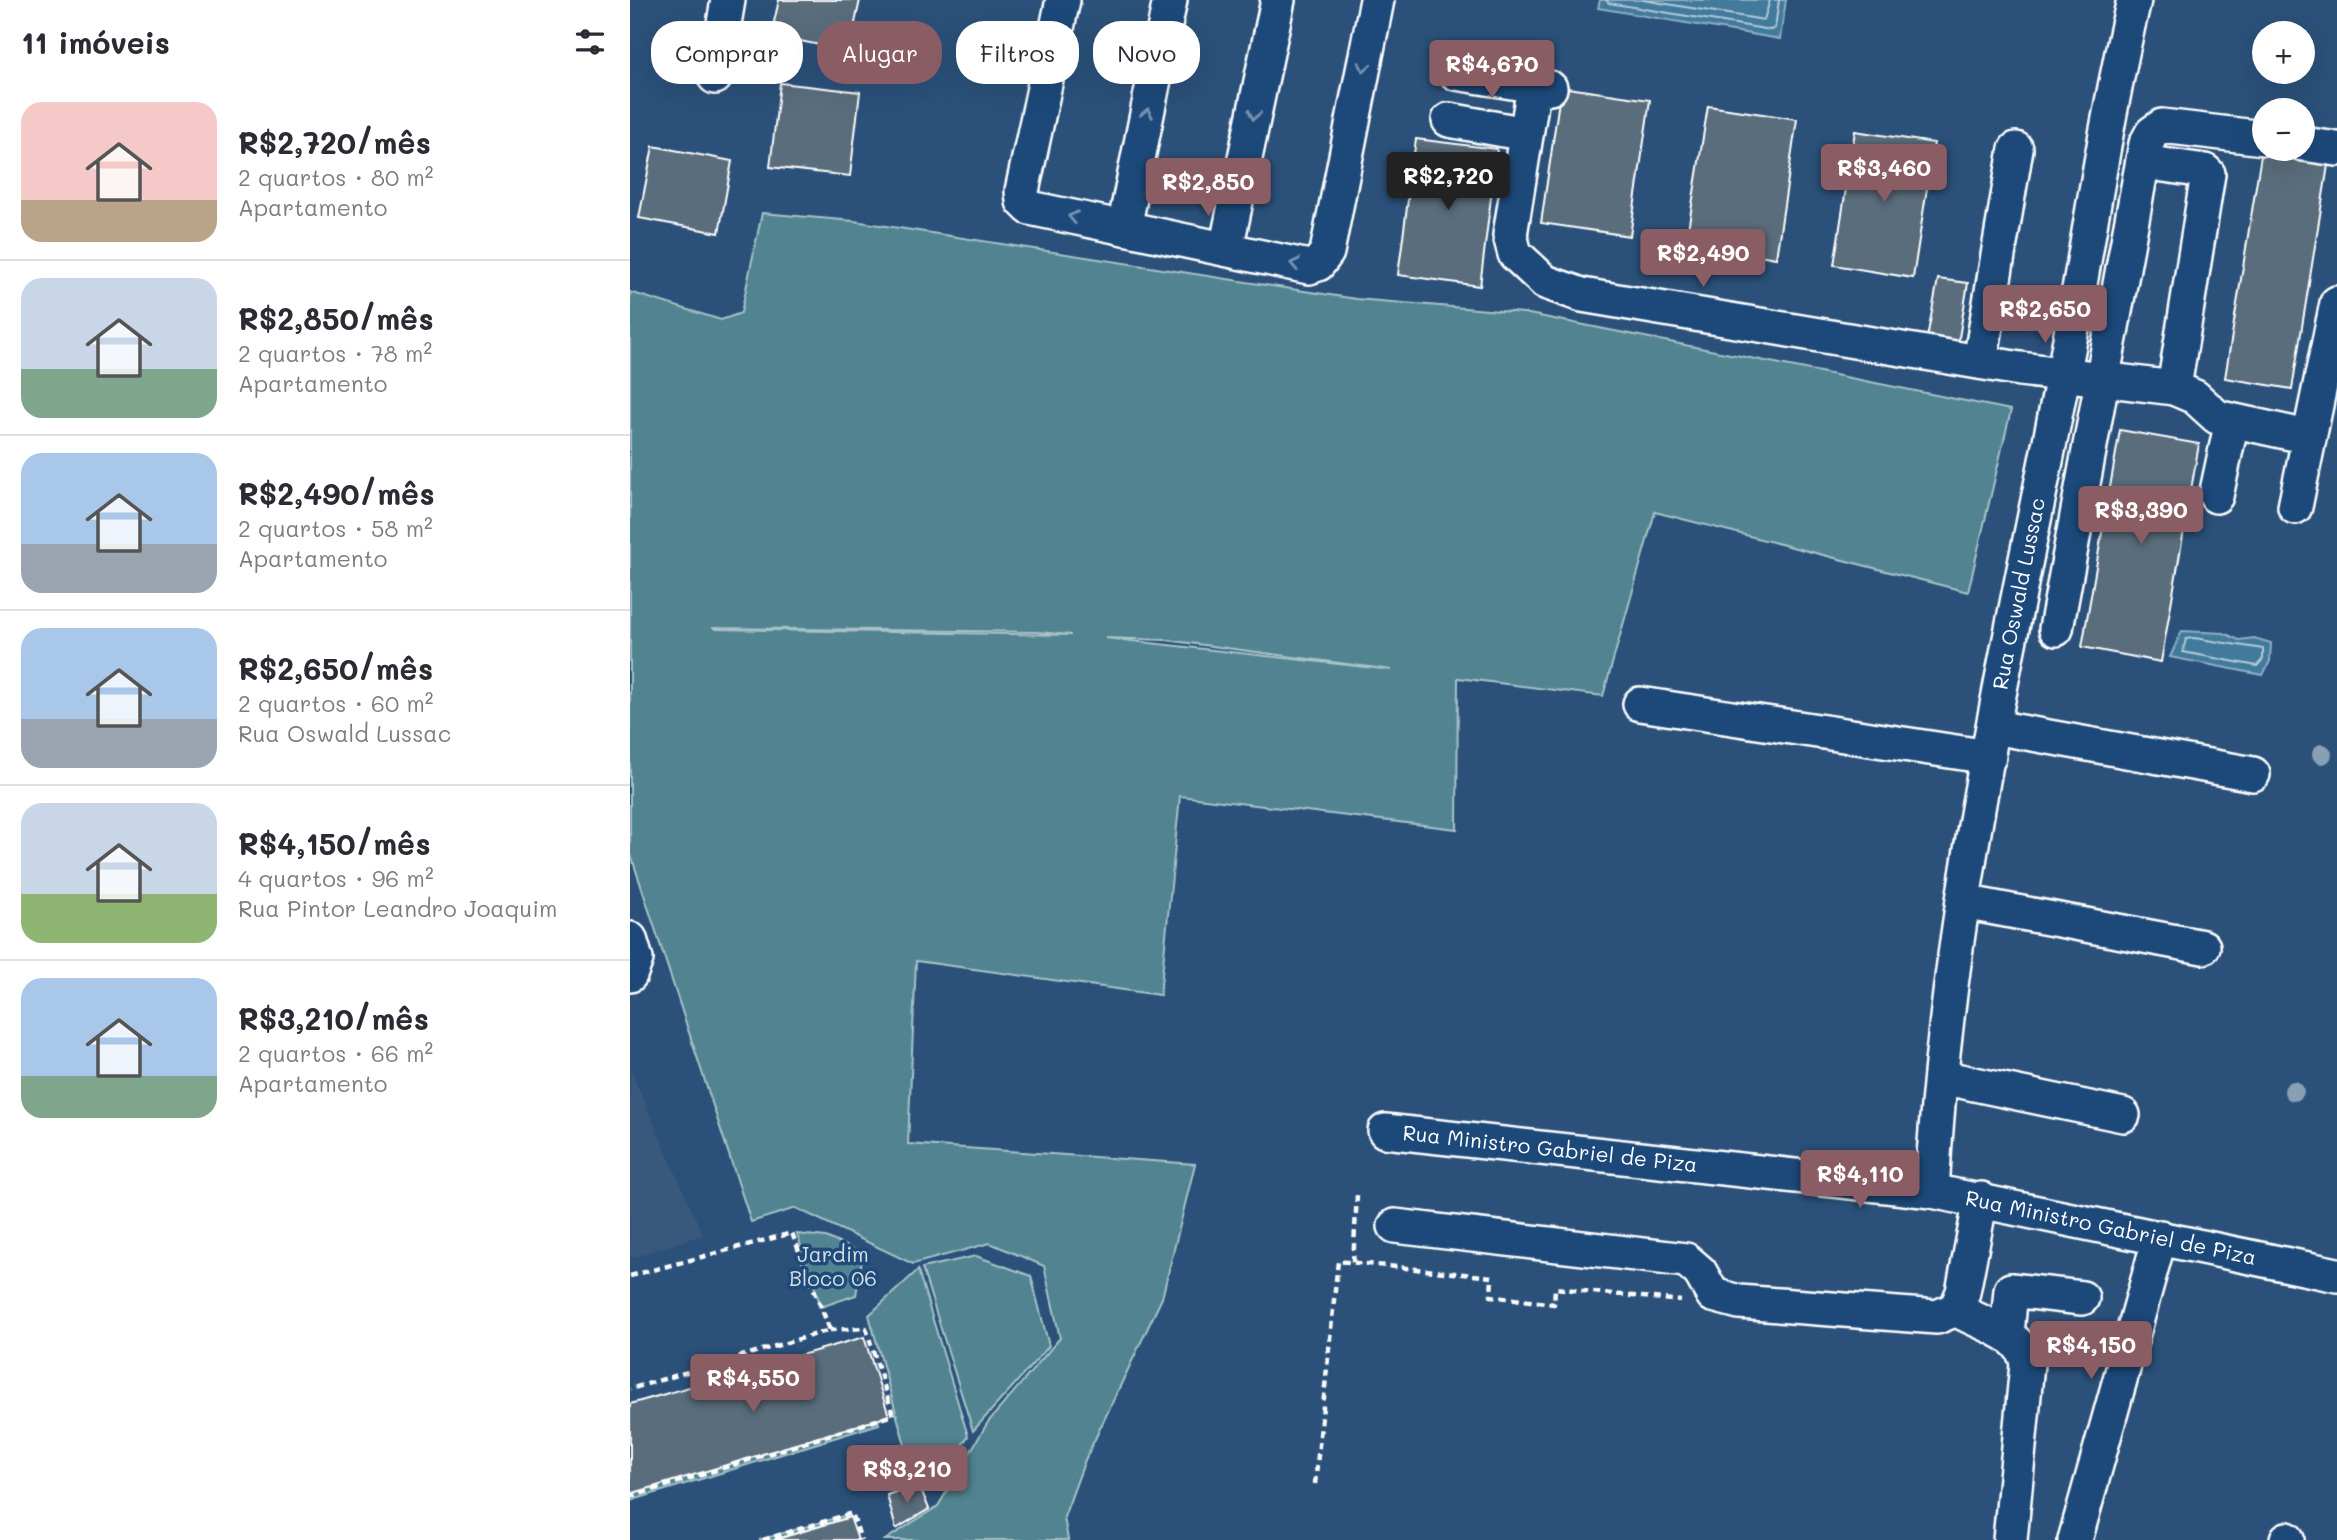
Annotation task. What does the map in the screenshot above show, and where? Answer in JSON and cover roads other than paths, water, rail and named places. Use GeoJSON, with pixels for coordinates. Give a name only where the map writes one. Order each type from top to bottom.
{"type":"FeatureCollection","features":[{"type":"Feature","properties":{"kind":"street"},"geometry":{"type":"LineString","coordinates":[[724,21],[728,0]]}},
{"type":"Feature","properties":{"kind":"street"},"geometry":{"type":"LineString","coordinates":[[1063,0],[1022,191],[1023,201],[1030,208],[1309,267],[1324,259],[1377,0]]}},
{"type":"Feature","properties":{"kind":"street"},"geometry":{"type":"LineString","coordinates":[[1124,228],[1170,0]]}},
{"type":"Feature","properties":{"kind":"street"},"geometry":{"type":"LineString","coordinates":[[1226,250],[1278,0]]}},
{"type":"Feature","properties":{"kind":"street","name":"Rua Oswald Lussac"},"geometry":{"type":"LineString","coordinates":[[1932,1191],[1941,1077],[1963,902],[2022,573],[2063,375],[2134,0]]}},
{"type":"Feature","properties":{"kind":"street"},"geometry":{"type":"LineString","coordinates":[[1456,73],[1542,87],[1526,134],[1510,235],[1515,254],[1545,282],[1582,295],[1980,362],[2174,388],[2195,397],[2217,417],[2308,437]]}},
{"type":"Feature","properties":{"kind":"street"},"geometry":{"type":"LineString","coordinates":[[1448,120],[1526,134]]}},
{"type":"Feature","properties":{"kind":"street"},"geometry":{"type":"LineString","coordinates":[[2056,629],[2146,144],[2152,133],[2162,126],[2252,137]]}},
{"type":"Feature","properties":{"kind":"street"},"geometry":{"type":"LineString","coordinates":[[2315,146],[2337,149]]}},
{"type":"Feature","properties":{"kind":"street"},"geometry":{"type":"LineString","coordinates":[[1980,362],[2016,149]]}},
{"type":"Feature","properties":{"kind":"street"},"geometry":{"type":"LineString","coordinates":[[2143,162],[2205,170],[2207,174],[2174,388]]}},
{"type":"Feature","properties":{"kind":"street"},"geometry":{"type":"LineString","coordinates":[[2295,507],[2337,303]]}},
{"type":"Feature","properties":{"kind":"street"},"geometry":{"type":"LineString","coordinates":[[2074,316],[2111,325]]}},
{"type":"Feature","properties":{"kind":"street"},"geometry":{"type":"LineString","coordinates":[[2216,496],[2232,421]]}},
{"type":"Feature","properties":{"kind":"street"},"geometry":{"type":"LineString","coordinates":[[1640,704],[2253,774]]}},
{"type":"Feature","properties":{"kind":"street"},"geometry":{"type":"LineString","coordinates":[[1963,902],[2203,947]]}},
{"type":"Feature","properties":{"kind":"street"},"geometry":{"type":"LineString","coordinates":[[630,939],[636,959],[630,975]]}},
{"type":"Feature","properties":{"kind":"street"},"geometry":{"type":"LineString","coordinates":[[1941,1077],[2123,1115]]}},
{"type":"Feature","properties":{"kind":"street","name":"Rua Ministro Gabriel de Piza"},"geometry":{"type":"LineString","coordinates":[[1385,1131],[1932,1191],[1981,1199],[2337,1275]]}},
{"type":"Feature","properties":{"kind":"street"},"geometry":{"type":"LineString","coordinates":[[1395,1226],[1686,1260],[1700,1272],[1713,1295],[1739,1302],[1937,1317],[1956,1309],[1963,1292],[1981,1199]]}},
{"type":"Feature","properties":{"kind":"street"},"geometry":{"type":"LineString","coordinates":[[2075,1540],[2160,1237]]}},
{"type":"Feature","properties":{"kind":"street"},"geometry":{"type":"LineString","coordinates":[[2007,1334],[2011,1290],[2082,1298]]}},
{"type":"Feature","properties":{"kind":"street"},"geometry":{"type":"LineString","coordinates":[[1956,1309],[2007,1334],[2025,1352],[2027,1364],[2011,1540]]}},
{"type":"Feature","properties":{"kind":"water"},"geometry":{"type":"Polygon","coordinates":[[[1600,0],[1786,0],[1780,39],[1598,8],[1600,0]]]}},
{"type":"Feature","properties":{"kind":"water"},"geometry":{"type":"Polygon","coordinates":[[[2182,631],[2224,633],[2239,640],[2254,638],[2271,643],[2270,661],[2263,675],[2170,657],[2182,631]]]}},
{"type":"Feature","properties":{"kind":"park label","name":"Jardim Bloco 06"},"geometry":{"type":"Point","coordinates":[833,1267]}}]}
